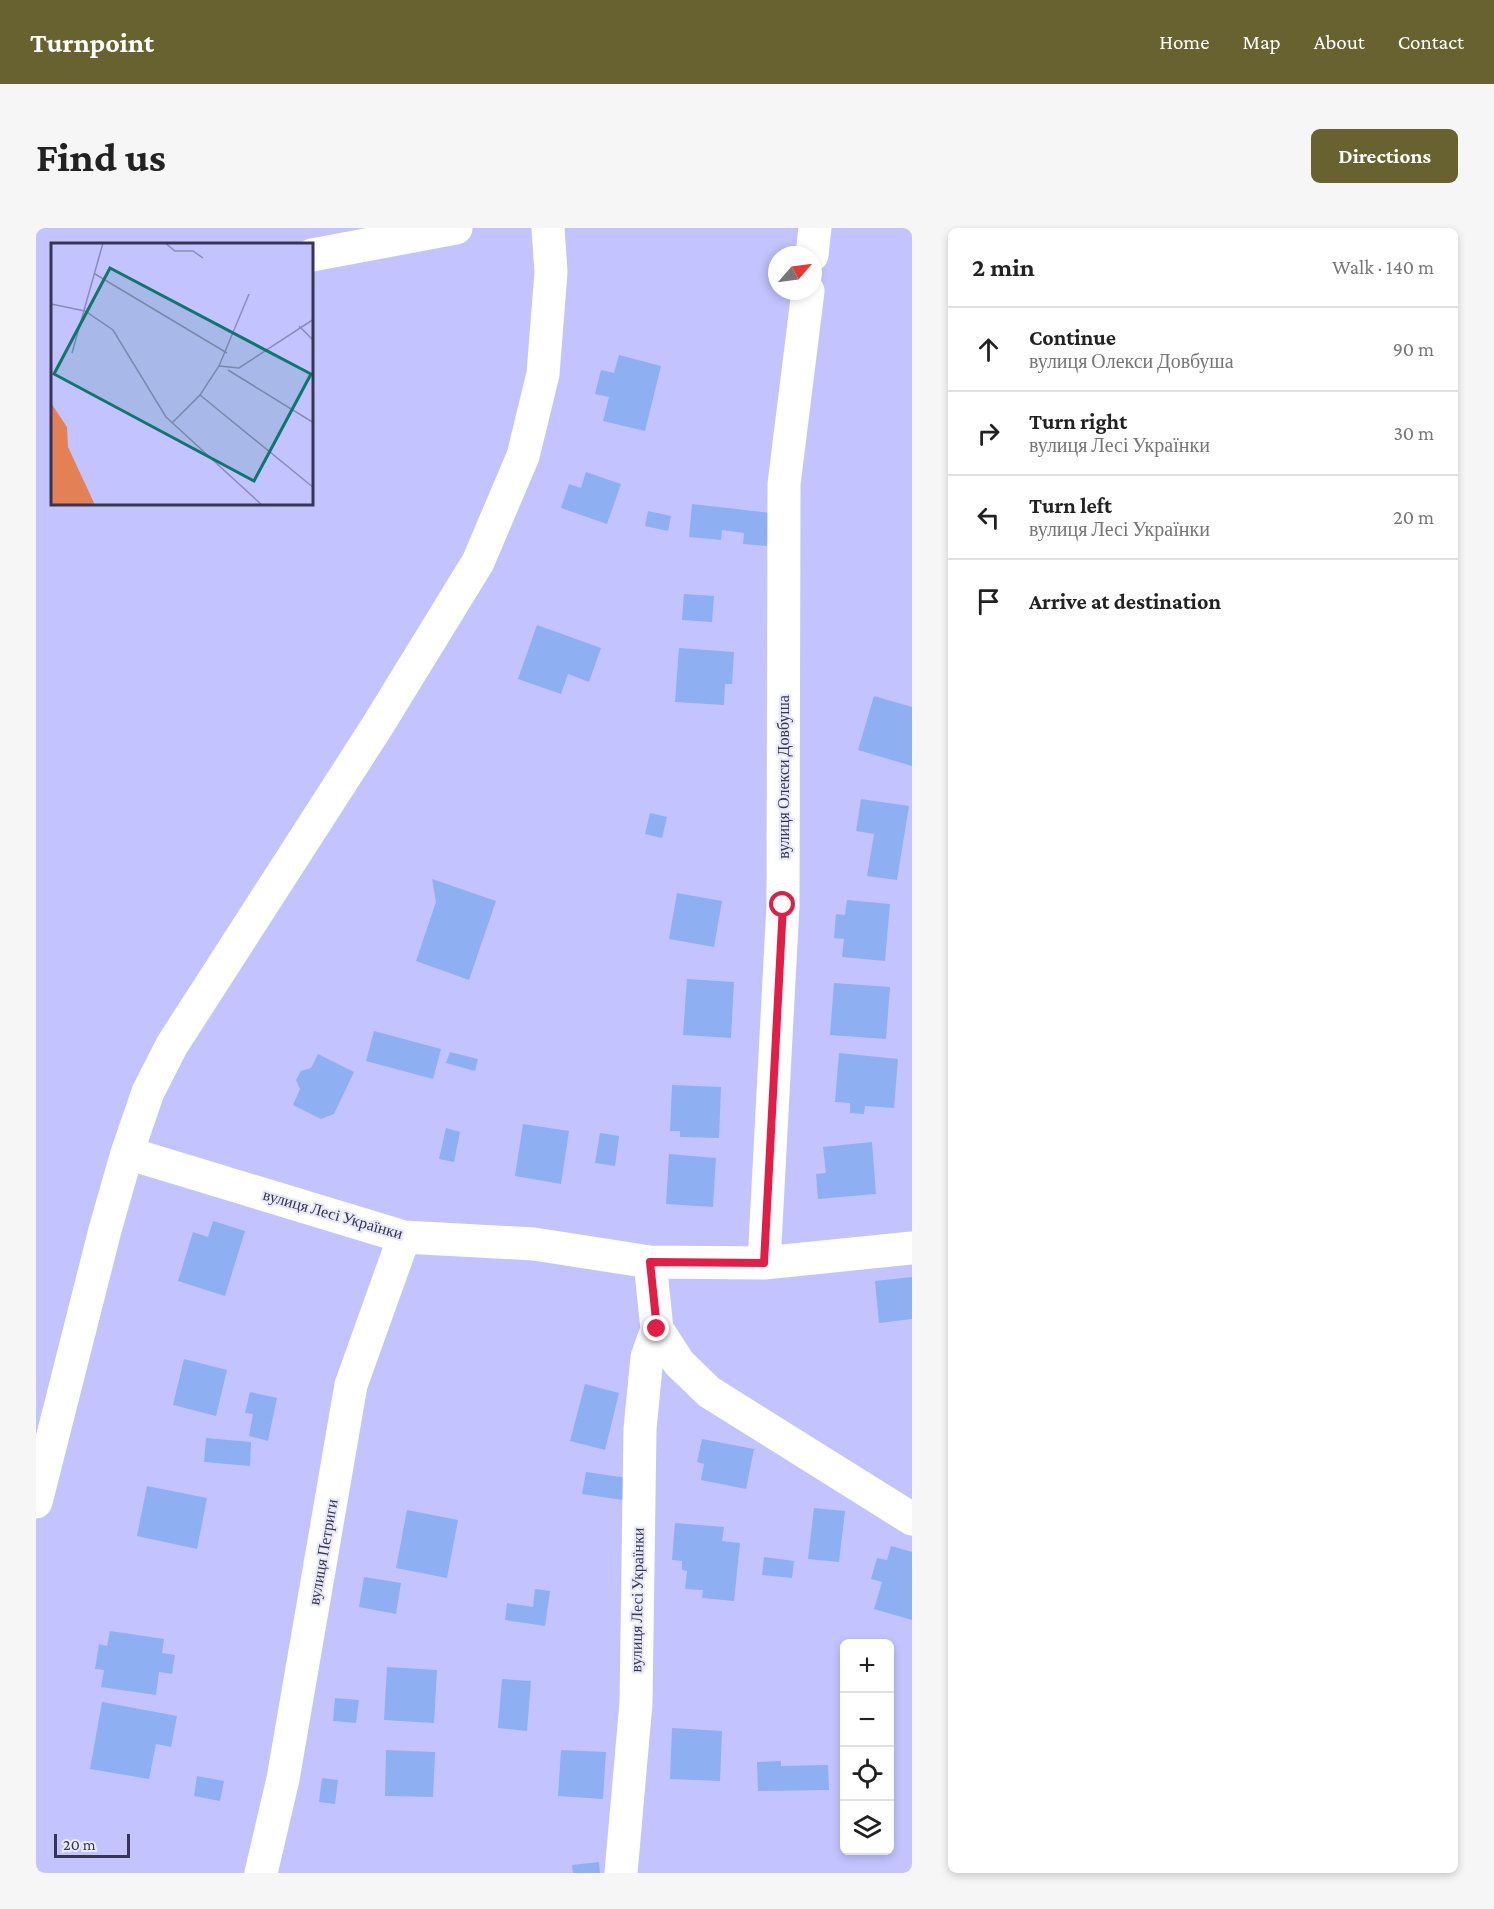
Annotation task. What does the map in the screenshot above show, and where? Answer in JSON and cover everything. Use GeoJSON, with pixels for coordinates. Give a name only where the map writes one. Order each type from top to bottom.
{"type":"FeatureCollection","features":[{"type":"Feature","properties":{"kind":"street"},"geometry":{"type":"LineString","coordinates":[[314,255],[456,228]]}},
{"type":"Feature","properties":{"kind":"street"},"geometry":{"type":"LineString","coordinates":[[36,1502],[105,1230],[127,1153],[148,1092],[172,1045],[378,725],[478,562],[523,456],[543,374],[551,272],[548,228]]}},
{"type":"Feature","properties":{"kind":"street"},"geometry":{"type":"LineString","coordinates":[[813,246],[815,228]]}},
{"type":"Feature","properties":{"kind":"street","name":"вулиця Олекси Довбуша"},"geometry":{"type":"LineString","coordinates":[[764,1263],[783,905],[784,484],[807,300]]}},
{"type":"Feature","properties":{"kind":"street","name":"вулиця Лесі Українки"},"geometry":{"type":"LineString","coordinates":[[127,1153],[404,1237],[534,1244],[650,1262],[764,1263],[912,1248]]}},
{"type":"Feature","properties":{"kind":"street","name":"вулиця Петриги"},"geometry":{"type":"LineString","coordinates":[[261,1873],[284,1779],[351,1385],[404,1237]]}},
{"type":"Feature","properties":{"kind":"street","name":"вулиця Лесі Українки"},"geometry":{"type":"LineString","coordinates":[[621,1873],[636,1703],[640,1429],[647,1357],[657,1329],[650,1262]]}},
{"type":"Feature","properties":{"kind":"street","name":"вулиця Лесі Українки"},"geometry":{"type":"LineString","coordinates":[[657,1329],[679,1363],[709,1392],[912,1519]]}},
{"type":"Feature","properties":{"kind":"building"},"geometry":{"type":"Polygon","coordinates":[[[619,355],[661,366],[645,431],[603,421],[609,397],[595,394],[601,370],[614,373],[619,355]]]}},
{"type":"Feature","properties":{"kind":"building"},"geometry":{"type":"Polygon","coordinates":[[[586,472],[621,484],[607,524],[561,508],[569,484],[581,488],[586,472]]]}},
{"type":"Feature","properties":{"kind":"building"},"geometry":{"type":"Polygon","coordinates":[[[692,504],[771,513],[767,546],[743,544],[744,533],[722,530],[721,540],[689,537],[692,504]]]}},
{"type":"Feature","properties":{"kind":"building"},"geometry":{"type":"Polygon","coordinates":[[[648,511],[671,516],[668,531],[645,526],[648,511]]]}},
{"type":"Feature","properties":{"kind":"building"},"geometry":{"type":"Polygon","coordinates":[[[684,594],[714,596],[712,622],[682,620],[684,594]]]}},
{"type":"Feature","properties":{"kind":"building"},"geometry":{"type":"Polygon","coordinates":[[[537,625],[601,648],[589,682],[568,674],[561,694],[518,679],[537,625]]]}},
{"type":"Feature","properties":{"kind":"building"},"geometry":{"type":"Polygon","coordinates":[[[679,648],[734,652],[732,684],[725,684],[724,705],[675,702],[679,648]]]}},
{"type":"Feature","properties":{"kind":"building"},"geometry":{"type":"Polygon","coordinates":[[[874,696],[912,707],[912,766],[858,750],[874,696]]]}},
{"type":"Feature","properties":{"kind":"building"},"geometry":{"type":"Polygon","coordinates":[[[861,799],[909,806],[897,880],[867,876],[874,834],[856,831],[861,799]]]}},
{"type":"Feature","properties":{"kind":"building"},"geometry":{"type":"Polygon","coordinates":[[[650,813],[667,817],[662,838],[645,834],[650,813]]]}},
{"type":"Feature","properties":{"kind":"building"},"geometry":{"type":"Polygon","coordinates":[[[432,879],[496,901],[469,980],[416,961],[436,902],[432,879]]]}},
{"type":"Feature","properties":{"kind":"building"},"geometry":{"type":"Polygon","coordinates":[[[677,893],[722,901],[714,947],[669,939],[677,893]]]}},
{"type":"Feature","properties":{"kind":"building"},"geometry":{"type":"Polygon","coordinates":[[[847,900],[890,904],[885,961],[842,957],[844,939],[834,938],[836,914],[845,915],[847,900]]]}},
{"type":"Feature","properties":{"kind":"building"},"geometry":{"type":"Polygon","coordinates":[[[687,979],[734,982],[731,1038],[683,1035],[687,979]]]}},
{"type":"Feature","properties":{"kind":"building"},"geometry":{"type":"Polygon","coordinates":[[[834,983],[890,987],[886,1039],[830,1035],[834,983]]]}},
{"type":"Feature","properties":{"kind":"building"},"geometry":{"type":"Polygon","coordinates":[[[374,1031],[441,1049],[433,1079],[366,1061],[374,1031]]]}},
{"type":"Feature","properties":{"kind":"building"},"geometry":{"type":"Polygon","coordinates":[[[450,1052],[478,1059],[475,1071],[446,1063],[450,1052]]]}},
{"type":"Feature","properties":{"kind":"building"},"geometry":{"type":"Polygon","coordinates":[[[839,1053],[898,1059],[894,1108],[865,1106],[864,1114],[850,1113],[850,1103],[835,1102],[839,1053]]]}},
{"type":"Feature","properties":{"kind":"building"},"geometry":{"type":"Polygon","coordinates":[[[318,1054],[354,1072],[334,1114],[321,1119],[293,1105],[300,1089],[296,1080],[301,1071],[311,1068],[318,1054]]]}},
{"type":"Feature","properties":{"kind":"building"},"geometry":{"type":"Polygon","coordinates":[[[672,1085],[721,1087],[719,1138],[680,1137],[680,1131],[670,1131],[672,1085]]]}},
{"type":"Feature","properties":{"kind":"building"},"geometry":{"type":"Polygon","coordinates":[[[523,1124],[569,1131],[561,1184],[515,1176],[523,1124]]]}},
{"type":"Feature","properties":{"kind":"building"},"geometry":{"type":"Polygon","coordinates":[[[446,1128],[460,1132],[454,1162],[439,1159],[446,1128]]]}},
{"type":"Feature","properties":{"kind":"building"},"geometry":{"type":"Polygon","coordinates":[[[600,1133],[619,1136],[615,1166],[595,1163],[600,1133]]]}},
{"type":"Feature","properties":{"kind":"building"},"geometry":{"type":"Polygon","coordinates":[[[872,1142],[876,1194],[818,1199],[816,1174],[826,1173],[823,1147],[872,1142]]]}},
{"type":"Feature","properties":{"kind":"building"},"geometry":{"type":"Polygon","coordinates":[[[669,1154],[716,1158],[713,1207],[666,1204],[669,1154]]]}},
{"type":"Feature","properties":{"kind":"building"},"geometry":{"type":"Polygon","coordinates":[[[213,1221],[245,1231],[225,1296],[178,1281],[193,1232],[208,1237],[213,1221]]]}},
{"type":"Feature","properties":{"kind":"building"},"geometry":{"type":"Polygon","coordinates":[[[912,1277],[912,1319],[879,1323],[875,1281],[912,1277]]]}},
{"type":"Feature","properties":{"kind":"building"},"geometry":{"type":"Polygon","coordinates":[[[184,1359],[227,1370],[216,1416],[173,1405],[184,1359]]]}},
{"type":"Feature","properties":{"kind":"building"},"geometry":{"type":"Polygon","coordinates":[[[585,1384],[619,1393],[605,1450],[570,1441],[585,1384]]]}},
{"type":"Feature","properties":{"kind":"building"},"geometry":{"type":"Polygon","coordinates":[[[250,1392],[277,1398],[268,1441],[249,1436],[253,1414],[245,1413],[250,1392]]]}},
{"type":"Feature","properties":{"kind":"building"},"geometry":{"type":"Polygon","coordinates":[[[206,1438],[251,1442],[250,1466],[204,1462],[206,1438]]]}},
{"type":"Feature","properties":{"kind":"building"},"geometry":{"type":"Polygon","coordinates":[[[702,1439],[754,1449],[746,1489],[701,1480],[704,1464],[697,1462],[702,1439]]]}},
{"type":"Feature","properties":{"kind":"building"},"geometry":{"type":"Polygon","coordinates":[[[586,1472],[627,1478],[623,1500],[582,1494],[586,1472]]]}},
{"type":"Feature","properties":{"kind":"building"},"geometry":{"type":"Polygon","coordinates":[[[147,1486],[207,1498],[197,1549],[137,1536],[147,1486]]]}},
{"type":"Feature","properties":{"kind":"building"},"geometry":{"type":"Polygon","coordinates":[[[814,1508],[845,1511],[839,1562],[808,1559],[814,1508]]]}},
{"type":"Feature","properties":{"kind":"building"},"geometry":{"type":"Polygon","coordinates":[[[407,1510],[458,1520],[447,1578],[396,1568],[407,1510]]]}},
{"type":"Feature","properties":{"kind":"building"},"geometry":{"type":"Polygon","coordinates":[[[675,1523],[724,1527],[722,1541],[740,1543],[734,1601],[702,1598],[703,1590],[685,1589],[687,1571],[682,1570],[682,1561],[672,1560],[675,1523]]]}},
{"type":"Feature","properties":{"kind":"building"},"geometry":{"type":"Polygon","coordinates":[[[891,1546],[912,1552],[912,1620],[874,1609],[882,1582],[871,1579],[877,1558],[887,1560],[891,1546]]]}},
{"type":"Feature","properties":{"kind":"building"},"geometry":{"type":"Polygon","coordinates":[[[764,1557],[794,1561],[792,1578],[762,1575],[764,1557]]]}},
{"type":"Feature","properties":{"kind":"building"},"geometry":{"type":"Polygon","coordinates":[[[364,1577],[401,1583],[396,1614],[359,1607],[364,1577]]]}},
{"type":"Feature","properties":{"kind":"building"},"geometry":{"type":"Polygon","coordinates":[[[535,1589],[550,1591],[545,1626],[505,1620],[507,1603],[533,1607],[535,1589]]]}},
{"type":"Feature","properties":{"kind":"building"},"geometry":{"type":"Polygon","coordinates":[[[110,1631],[164,1639],[162,1653],[175,1655],[172,1674],[159,1672],[156,1695],[101,1687],[104,1670],[95,1669],[99,1644],[107,1646],[110,1631]]]}},
{"type":"Feature","properties":{"kind":"building"},"geometry":{"type":"Polygon","coordinates":[[[387,1667],[437,1670],[434,1723],[384,1720],[387,1667]]]}},
{"type":"Feature","properties":{"kind":"building"},"geometry":{"type":"Polygon","coordinates":[[[502,1679],[531,1681],[527,1731],[498,1728],[502,1679]]]}},
{"type":"Feature","properties":{"kind":"building"},"geometry":{"type":"Polygon","coordinates":[[[335,1698],[359,1700],[356,1723],[333,1721],[335,1698]]]}},
{"type":"Feature","properties":{"kind":"building"},"geometry":{"type":"Polygon","coordinates":[[[102,1702],[177,1716],[171,1747],[156,1744],[149,1779],[90,1769],[102,1702]]]}},
{"type":"Feature","properties":{"kind":"building"},"geometry":{"type":"Polygon","coordinates":[[[672,1728],[722,1731],[720,1781],[670,1779],[672,1728]]]}},
{"type":"Feature","properties":{"kind":"building"},"geometry":{"type":"Polygon","coordinates":[[[386,1750],[435,1752],[433,1797],[385,1796],[386,1750]]]}},
{"type":"Feature","properties":{"kind":"building"},"geometry":{"type":"Polygon","coordinates":[[[561,1750],[606,1752],[603,1799],[558,1796],[561,1750]]]}},
{"type":"Feature","properties":{"kind":"building"},"geometry":{"type":"Polygon","coordinates":[[[781,1761],[781,1766],[828,1765],[829,1790],[758,1791],[757,1762],[781,1761]]]}},
{"type":"Feature","properties":{"kind":"building"},"geometry":{"type":"Polygon","coordinates":[[[197,1776],[224,1781],[220,1801],[194,1796],[197,1776]]]}},
{"type":"Feature","properties":{"kind":"building"},"geometry":{"type":"Polygon","coordinates":[[[322,1778],[338,1780],[335,1804],[319,1802],[322,1778]]]}},
{"type":"Feature","properties":{"kind":"building"},"geometry":{"type":"Polygon","coordinates":[[[599,1862],[600,1873],[573,1873],[572,1865],[599,1862]]]}},
{"type":"Feature","properties":{"kind":"route"},"geometry":{"type":"LineString","coordinates":[[657,1329],[650,1262],[764,1263],[783,905]]}}]}
